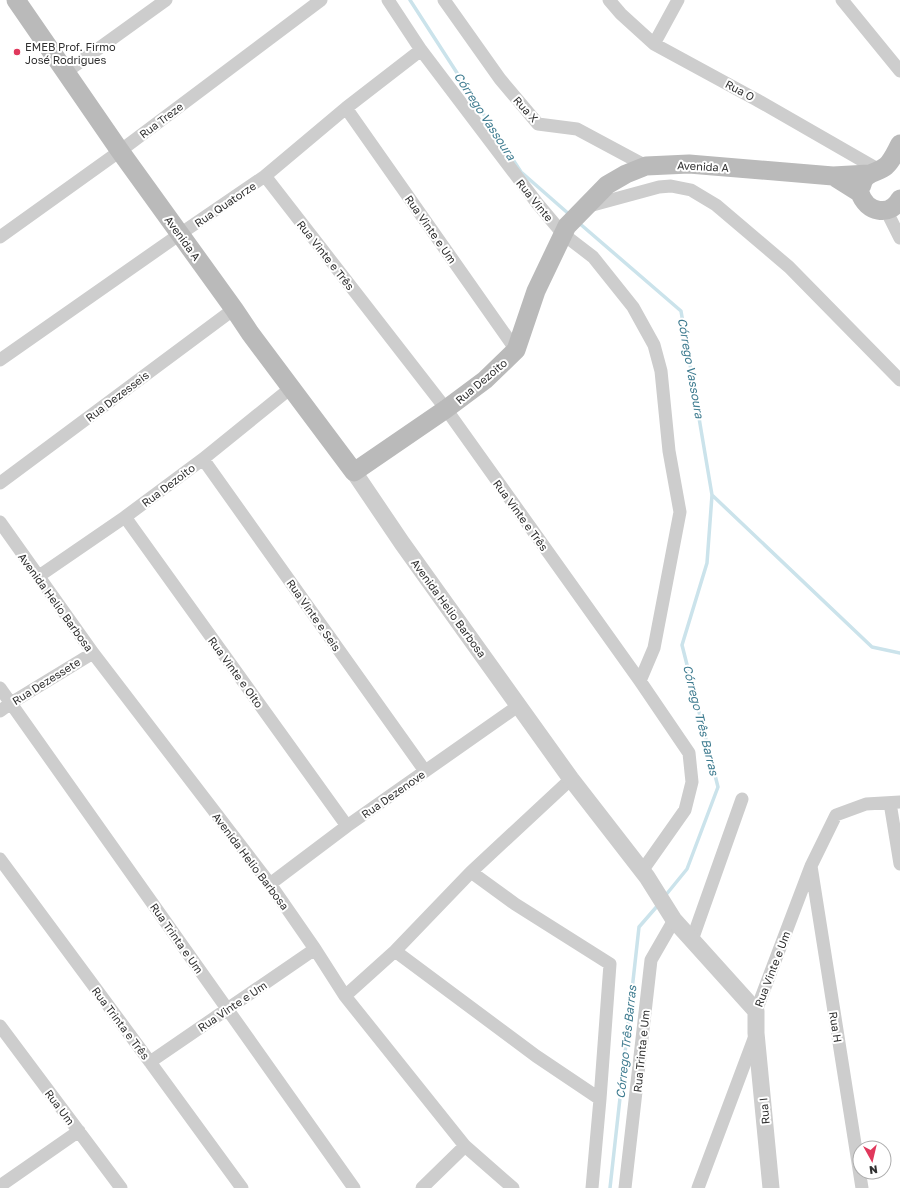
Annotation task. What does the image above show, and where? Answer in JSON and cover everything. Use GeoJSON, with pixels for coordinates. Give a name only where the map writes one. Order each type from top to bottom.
{"type":"FeatureCollection","features":[{"type":"Feature","properties":{"kind":"main road","name":"Avenida A"},"geometry":{"type":"LineString","coordinates":[[16,0],[120,151],[250,333],[292,387],[354,472]]}},
{"type":"Feature","properties":{"kind":"main road"},"geometry":{"type":"LineString","coordinates":[[860,193],[863,181],[874,172],[888,164],[900,144]]}},
{"type":"Feature","properties":{"kind":"main road","name":"Avenida A"},"geometry":{"type":"LineString","coordinates":[[565,230],[607,185],[626,174],[646,166],[689,164],[833,176],[874,172]]}},
{"type":"Feature","properties":{"kind":"main road","name":"Avenida A"},"geometry":{"type":"LineString","coordinates":[[833,176],[860,193],[862,200],[868,206],[877,211],[893,204]]}},
{"type":"Feature","properties":{"kind":"main road","name":"Rua Dezoito"},"geometry":{"type":"LineString","coordinates":[[354,472],[446,410],[485,380],[516,350],[536,291],[565,230]]}},
{"type":"Feature","properties":{"kind":"street"},"geometry":{"type":"LineString","coordinates":[[66,72],[166,0]]}},
{"type":"Feature","properties":{"kind":"street","name":"Rua Treze"},"geometry":{"type":"LineString","coordinates":[[0,237],[120,151],[321,0]]}},
{"type":"Feature","properties":{"kind":"street"},"geometry":{"type":"LineString","coordinates":[[388,0],[421,50]]}},
{"type":"Feature","properties":{"kind":"street","name":"Rua X"},"geometry":{"type":"LineString","coordinates":[[444,0],[500,79],[538,124],[577,129],[646,166]]}},
{"type":"Feature","properties":{"kind":"street","name":"Rua O"},"geometry":{"type":"LineString","coordinates":[[609,0],[621,14],[654,44],[757,100],[874,172]]}},
{"type":"Feature","properties":{"kind":"street"},"geometry":{"type":"LineString","coordinates":[[654,44],[678,0]]}},
{"type":"Feature","properties":{"kind":"street"},"geometry":{"type":"LineString","coordinates":[[842,0],[900,71]]}},
{"type":"Feature","properties":{"kind":"street","name":"Rua Quatorze"},"geometry":{"type":"LineString","coordinates":[[0,360],[265,176],[346,108],[421,50]]}},
{"type":"Feature","properties":{"kind":"street","name":"Rua Vinte"},"geometry":{"type":"LineString","coordinates":[[421,50],[537,204],[593,257],[633,307],[654,346],[661,371],[669,451],[680,512],[654,648],[640,681]]}},
{"type":"Feature","properties":{"kind":"street","name":"Rua Vinte e Um"},"geometry":{"type":"LineString","coordinates":[[346,108],[516,350]]}},
{"type":"Feature","properties":{"kind":"street","name":"Rua Vinte e Três"},"geometry":{"type":"LineString","coordinates":[[265,176],[446,410],[640,681],[689,753],[692,782],[685,810],[644,874]]}},
{"type":"Feature","properties":{"kind":"street"},"geometry":{"type":"LineString","coordinates":[[587,206],[659,187],[671,186],[691,190],[716,205],[790,267],[900,380]]}},
{"type":"Feature","properties":{"kind":"street"},"geometry":{"type":"LineString","coordinates":[[893,204],[900,238]]}},
{"type":"Feature","properties":{"kind":"street","name":"Rua Dezesseis"},"geometry":{"type":"LineString","coordinates":[[0,483],[234,309]]}},
{"type":"Feature","properties":{"kind":"street","name":"Rua Dezoito"},"geometry":{"type":"LineString","coordinates":[[39,576],[125,517],[203,459],[292,387]]}},
{"type":"Feature","properties":{"kind":"street","name":"Rua Vinte e Seis"},"geometry":{"type":"LineString","coordinates":[[203,459],[425,771]]}},
{"type":"Feature","properties":{"kind":"street","name":"Avenida Helio Barbosa"},"geometry":{"type":"LineString","coordinates":[[354,472],[402,543],[518,706],[644,874],[670,913],[692,940],[756,1011]]}},
{"type":"Feature","properties":{"kind":"street","name":"Rua Vinte e Oito"},"geometry":{"type":"LineString","coordinates":[[125,517],[347,826]]}},
{"type":"Feature","properties":{"kind":"street","name":"Avenida Helio Barbosa"},"geometry":{"type":"LineString","coordinates":[[0,522],[93,653],[270,884],[345,996],[465,1146],[514,1188]]}},
{"type":"Feature","properties":{"kind":"street","name":"Rua Dezessete"},"geometry":{"type":"LineString","coordinates":[[0,711],[93,653]]}},
{"type":"Feature","properties":{"kind":"street","name":"Rua Trinta e Um"},"geometry":{"type":"LineString","coordinates":[[0,688],[354,1188]]}},
{"type":"Feature","properties":{"kind":"street","name":"Rua Dezenove"},"geometry":{"type":"LineString","coordinates":[[270,884],[347,826],[518,706]]}},
{"type":"Feature","properties":{"kind":"street"},"geometry":{"type":"LineString","coordinates":[[345,996],[395,951],[471,872],[572,779]]}},
{"type":"Feature","properties":{"kind":"street"},"geometry":{"type":"LineString","coordinates":[[692,940],[742,799]]}},
{"type":"Feature","properties":{"kind":"street"},"geometry":{"type":"LineString","coordinates":[[895,802],[900,864]]}},
{"type":"Feature","properties":{"kind":"street","name":"Rua Vinte e Um"},"geometry":{"type":"LineString","coordinates":[[698,1188],[756,1033],[756,1011],[811,866],[836,815],[866,804],[895,802]]}},
{"type":"Feature","properties":{"kind":"street","name":"Rua Trinta e Três"},"geometry":{"type":"LineString","coordinates":[[0,859],[242,1188]]}},
{"type":"Feature","properties":{"kind":"street","name":"Rua H"},"geometry":{"type":"LineString","coordinates":[[811,866],[862,1188]]}},
{"type":"Feature","properties":{"kind":"street"},"geometry":{"type":"LineString","coordinates":[[471,872],[515,904],[610,964],[592,1188]]}},
{"type":"Feature","properties":{"kind":"street","name":"Rua Trinta e Um"},"geometry":{"type":"LineString","coordinates":[[625,1188],[651,960],[670,913]]}},
{"type":"Feature","properties":{"kind":"street","name":"Rua Vinte e Um"},"geometry":{"type":"LineString","coordinates":[[150,1062],[314,949]]}},
{"type":"Feature","properties":{"kind":"street"},"geometry":{"type":"LineString","coordinates":[[395,951],[536,1056],[600,1099]]}},
{"type":"Feature","properties":{"kind":"street","name":"Rua Um"},"geometry":{"type":"LineString","coordinates":[[0,1026],[120,1188]]}},
{"type":"Feature","properties":{"kind":"street","name":"Rua I"},"geometry":{"type":"LineString","coordinates":[[756,1033],[771,1188]]}},
{"type":"Feature","properties":{"kind":"street"},"geometry":{"type":"LineString","coordinates":[[0,1186],[78,1131]]}},
{"type":"Feature","properties":{"kind":"street"},"geometry":{"type":"LineString","coordinates":[[422,1188],[465,1146]]}},
{"type":"Feature","properties":{"kind":"waterway","name":"Córrego Vassoura"},"geometry":{"type":"LineString","coordinates":[[410,0],[521,172],[570,215]]}},
{"type":"Feature","properties":{"kind":"waterway","name":"Córrego Três Barras"},"geometry":{"type":"LineString","coordinates":[[579,223],[681,311],[712,495],[707,563],[682,645],[718,787],[687,869],[665,896]]}},
{"type":"Feature","properties":{"kind":"waterway","name":"Córrego Vassoura"},"geometry":{"type":"LineString","coordinates":[[712,495],[872,647],[900,653]]}},
{"type":"Feature","properties":{"kind":"waterway","name":"Córrego Três Barras"},"geometry":{"type":"LineString","coordinates":[[610,1188],[639,927],[659,904]]}},
{"type":"Feature","properties":{"kind":"place","name":"EMEB Prof. Firmo José Rodrigues"},"geometry":{"type":"Point","coordinates":[17,52]}}]}
